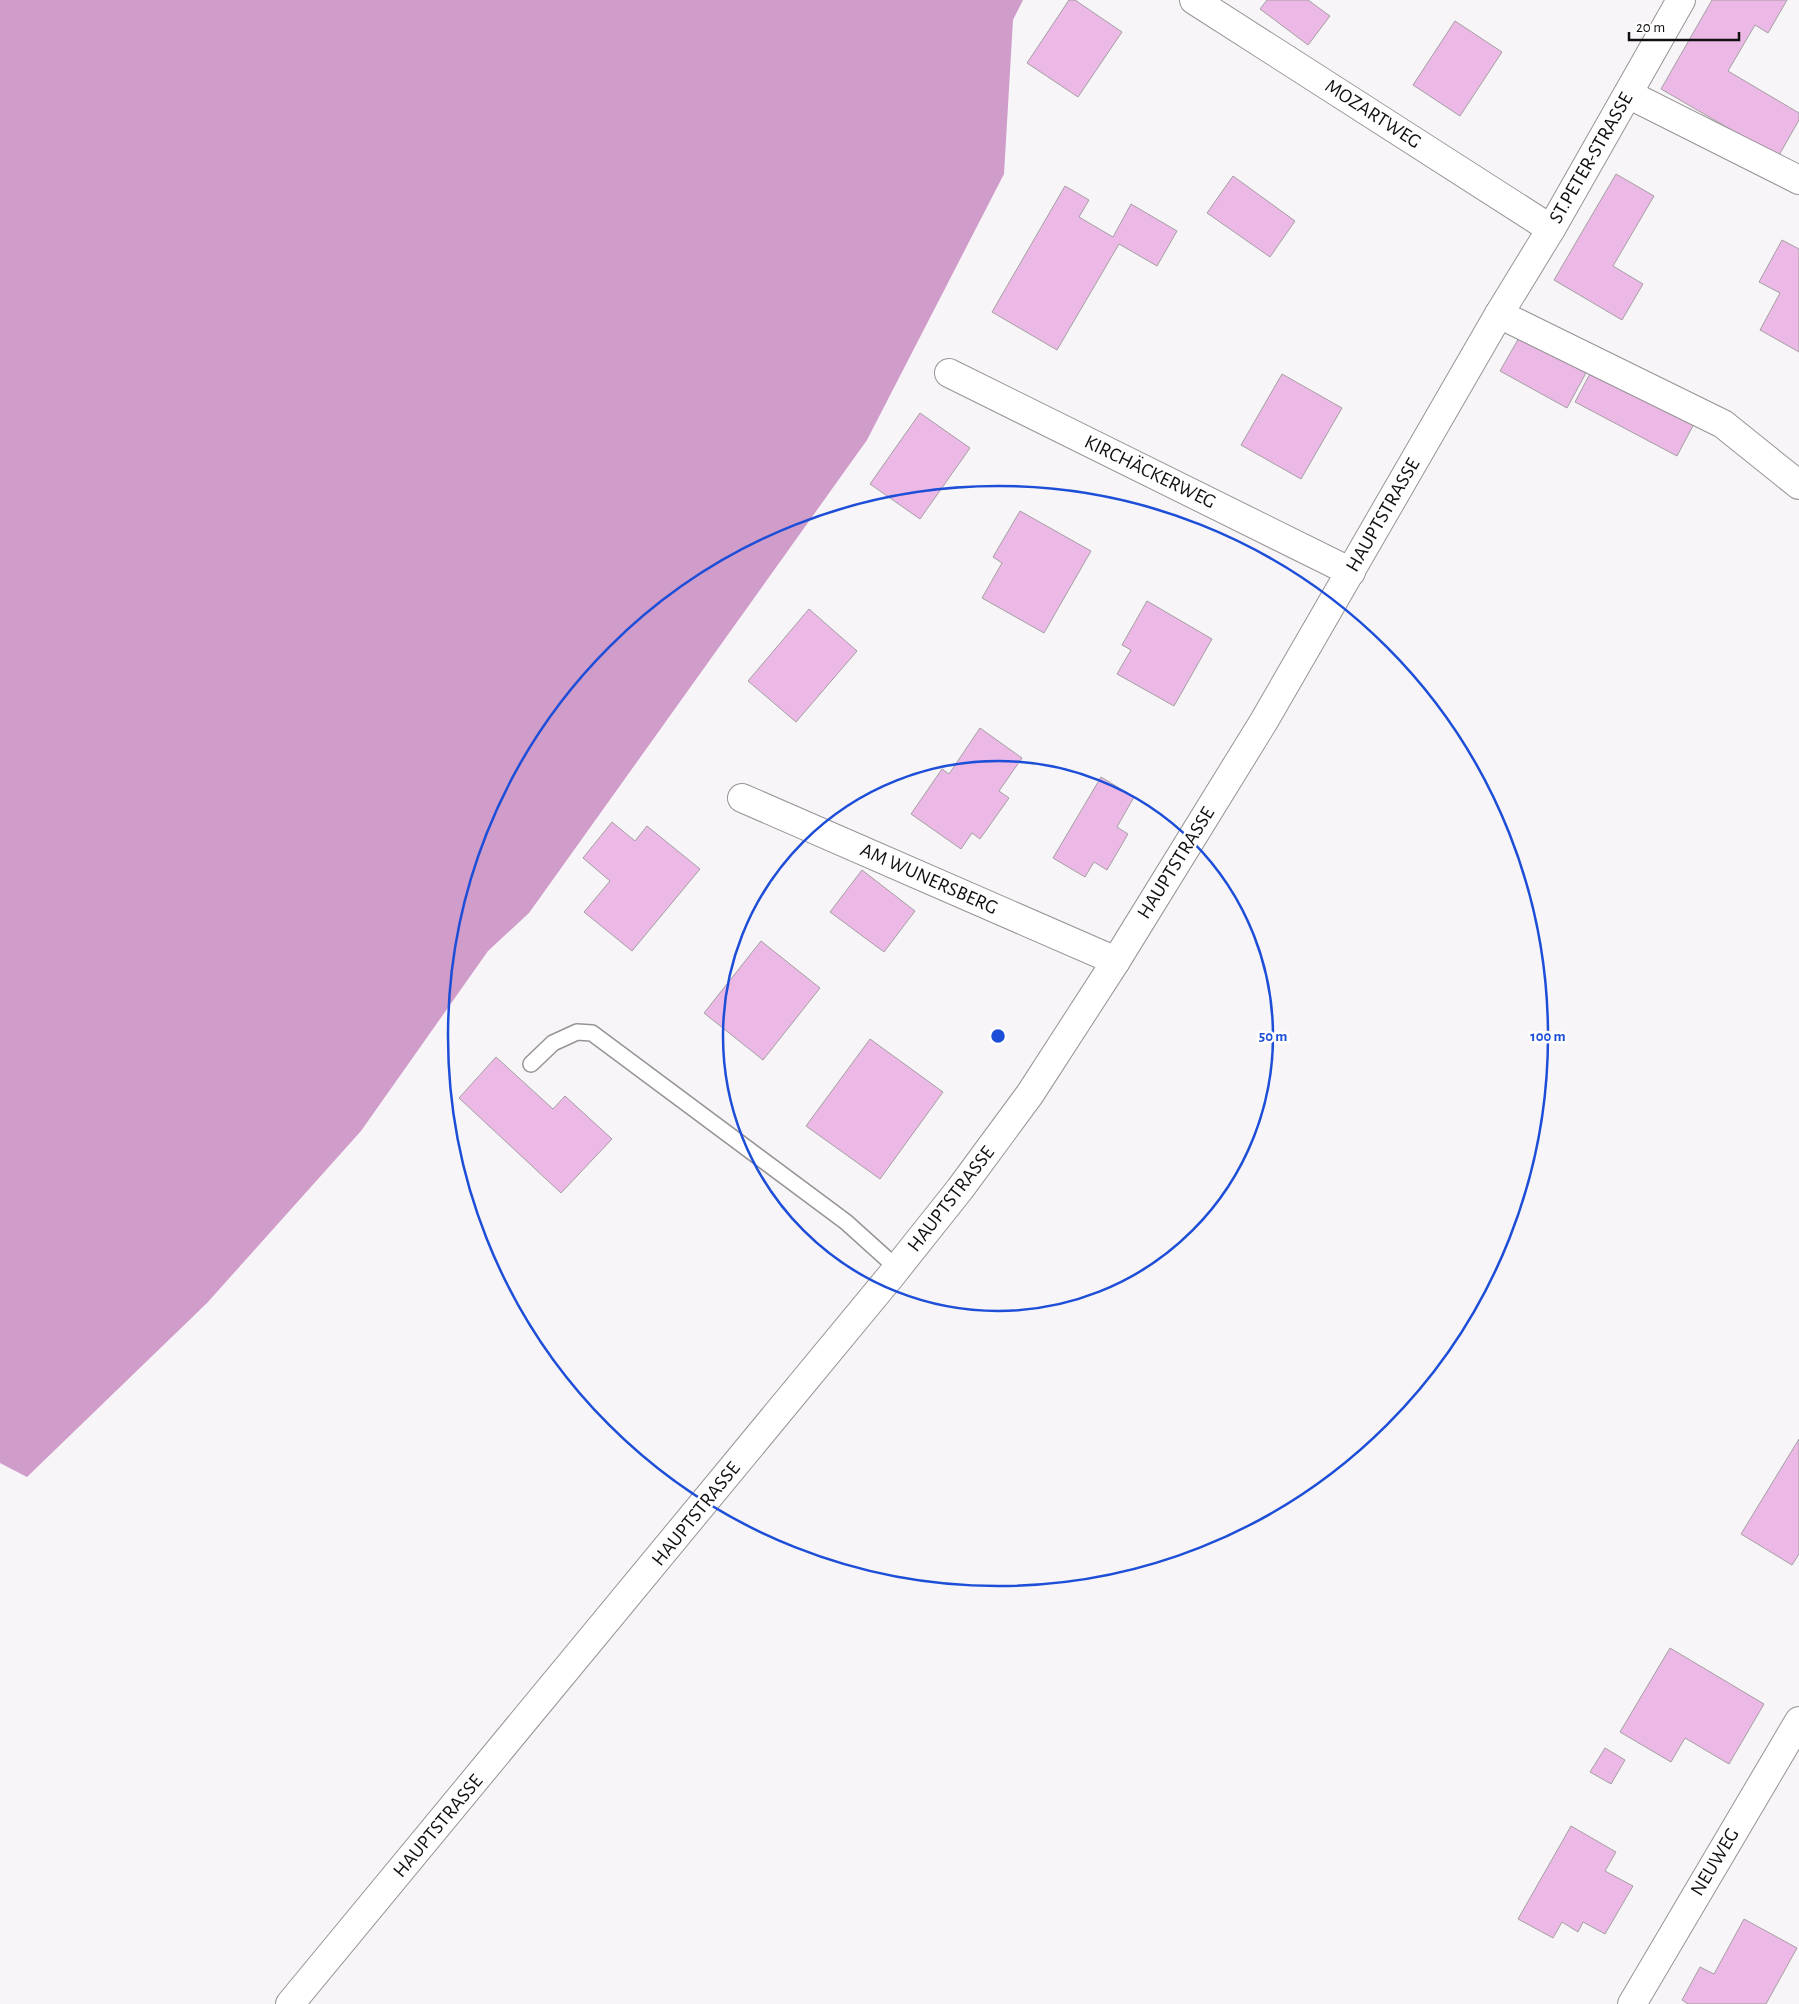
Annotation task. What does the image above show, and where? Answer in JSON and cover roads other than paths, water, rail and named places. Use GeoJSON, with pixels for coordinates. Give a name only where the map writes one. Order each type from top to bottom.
{"type":"FeatureCollection","features":[{"type":"Feature","properties":{"kind":"main road","name":"MOZARTWEG"},"geometry":{"type":"LineString","coordinates":[[1194,0],[1551,228]]}},
{"type":"Feature","properties":{"kind":"main road","name":"ST.PETER-STRASSE"},"geometry":{"type":"LineString","coordinates":[[1499,314],[1551,228],[1681,0]]}},
{"type":"Feature","properties":{"kind":"main road"},"geometry":{"type":"LineString","coordinates":[[1628,94],[1799,180]]}},
{"type":"Feature","properties":{"kind":"main road"},"geometry":{"type":"LineString","coordinates":[[1499,314],[1723,424],[1799,485]]}},
{"type":"Feature","properties":{"kind":"main road","name":"HAUPTSTRASSE"},"geometry":{"type":"LineString","coordinates":[[290,2004],[897,1268],[960,1189],[1030,1094],[1116,961],[1264,721],[1499,314]]}},
{"type":"Feature","properties":{"kind":"main road","name":"KIRCHÄCKERWEG"},"geometry":{"type":"LineString","coordinates":[[949,372],[1351,572]]}},
{"type":"Feature","properties":{"kind":"main road","name":"AM WUNERSBERG"},"geometry":{"type":"LineString","coordinates":[[742,798],[1116,961]]}},
{"type":"Feature","properties":{"kind":"main road","name":"NEUWEG"},"geometry":{"type":"LineString","coordinates":[[1632,2004],[1799,1721]]}},
{"type":"Feature","properties":{"kind":"lane"},"geometry":{"type":"LineString","coordinates":[[531,1064],[553,1044],[577,1032],[592,1033],[846,1222],[897,1268]]}}]}
